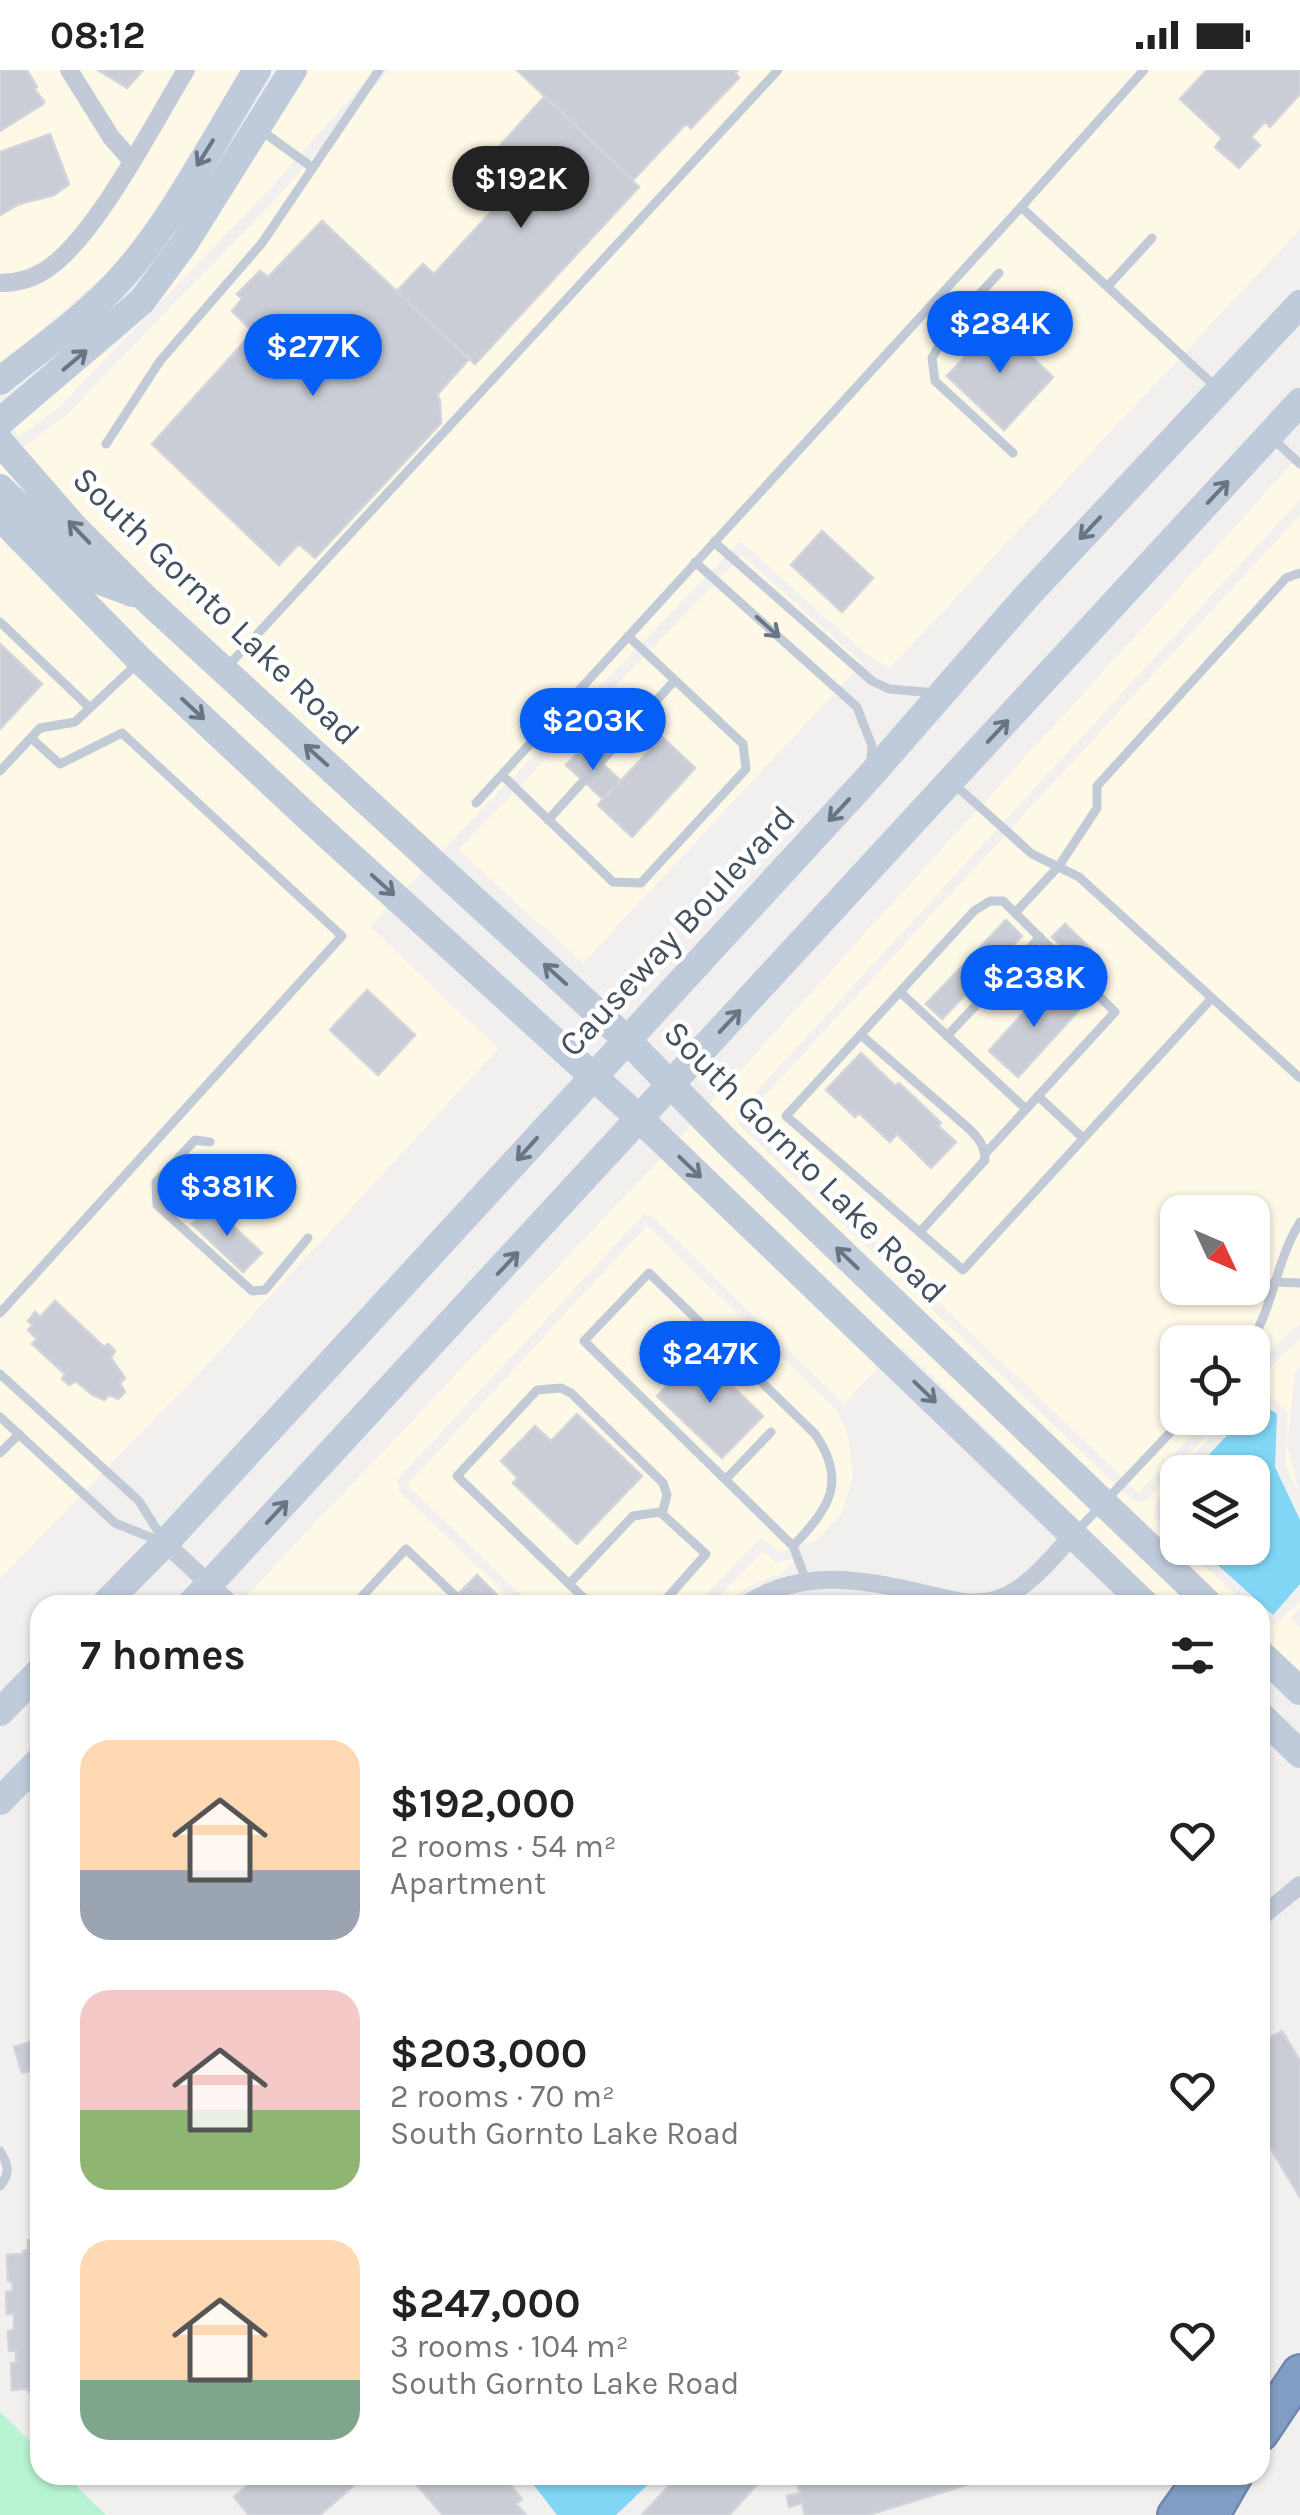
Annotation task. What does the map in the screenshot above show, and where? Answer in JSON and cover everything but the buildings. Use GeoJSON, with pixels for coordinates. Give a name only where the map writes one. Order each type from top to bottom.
{"type":"FeatureCollection","features":[{"type":"Feature","properties":{"kind":"highway"},"geometry":{"type":"LineString","coordinates":[[1270,2391],[1300,2352]]}},
{"type":"Feature","properties":{"kind":"highway"},"geometry":{"type":"LineString","coordinates":[[1270,2419],[1300,2373]]}},
{"type":"Feature","properties":{"kind":"highway"},"geometry":{"type":"LineString","coordinates":[[1176,2515],[1198,2485]]}},
{"type":"Feature","properties":{"kind":"highway"},"geometry":{"type":"LineString","coordinates":[[1211,2515],[1228,2485]]}},
{"type":"Feature","properties":{"kind":"street"},"geometry":{"type":"LineString","coordinates":[[69,70],[111,137],[131,160]]}},
{"type":"Feature","properties":{"kind":"street"},"geometry":{"type":"LineString","coordinates":[[0,283],[31,278],[57,262],[87,228],[186,70]]}},
{"type":"Feature","properties":{"kind":"street"},"geometry":{"type":"LineString","coordinates":[[0,381],[122,277],[147,246],[257,70]]}},
{"type":"Feature","properties":{"kind":"street"},"geometry":{"type":"LineString","coordinates":[[258,127],[258,97],[272,70]]}},
{"type":"Feature","properties":{"kind":"street"},"geometry":{"type":"LineString","coordinates":[[0,422],[142,301],[184,244],[293,70]]}},
{"type":"Feature","properties":{"kind":"street","name":"Causeway Boulevard"},"geometry":{"type":"LineString","coordinates":[[114,1595],[870,776],[1027,596],[1300,304]]}},
{"type":"Feature","properties":{"kind":"street"},"geometry":{"type":"LineString","coordinates":[[200,1595],[1300,402]]}},
{"type":"Feature","properties":{"kind":"street","name":"South Gornto Lake Road"},"geometry":{"type":"LineString","coordinates":[[0,442],[74,527],[144,597],[627,1040],[740,1155],[1200,1595]]}},
{"type":"Feature","properties":{"kind":"street"},"geometry":{"type":"LineString","coordinates":[[0,488],[95,579],[144,597]]}},
{"type":"Feature","properties":{"kind":"street"},"geometry":{"type":"LineString","coordinates":[[0,517],[142,660],[640,1119],[1136,1595]]}},
{"type":"Feature","properties":{"kind":"street"},"geometry":{"type":"LineString","coordinates":[[1011,1595],[1073,1535]]}},
{"type":"Feature","properties":{"kind":"street"},"geometry":{"type":"LineString","coordinates":[[165,1543],[222,1595]]}},
{"type":"Feature","properties":{"kind":"street"},"geometry":{"type":"LineString","coordinates":[[760,1595],[806,1580],[832,1578],[928,1595]]}},
{"type":"Feature","properties":{"kind":"street"},"geometry":{"type":"LineString","coordinates":[[1270,1662],[1300,1691]]}},
{"type":"Feature","properties":{"kind":"street"},"geometry":{"type":"LineString","coordinates":[[0,1712],[30,1681]]}},
{"type":"Feature","properties":{"kind":"street"},"geometry":{"type":"LineString","coordinates":[[1270,1725],[1300,1754]]}},
{"type":"Feature","properties":{"kind":"street"},"geometry":{"type":"LineString","coordinates":[[0,1801],[30,1770]]}},
{"type":"Feature","properties":{"kind":"street"},"geometry":{"type":"LineString","coordinates":[[1270,1910],[1300,1884]]}},
{"type":"Feature","properties":{"kind":"lane"},"geometry":{"type":"LineString","coordinates":[[106,444],[160,361],[262,243],[378,70]]}},
{"type":"Feature","properties":{"kind":"lane"},"geometry":{"type":"LineString","coordinates":[[224,670],[778,70]]}},
{"type":"Feature","properties":{"kind":"lane"},"geometry":{"type":"LineString","coordinates":[[476,803],[1144,70]]}},
{"type":"Feature","properties":{"kind":"lane"},"geometry":{"type":"LineString","coordinates":[[258,127],[312,168]]}},
{"type":"Feature","properties":{"kind":"lane"},"geometry":{"type":"LineString","coordinates":[[1021,207],[1219,390]]}},
{"type":"Feature","properties":{"kind":"lane"},"geometry":{"type":"LineString","coordinates":[[1108,286],[1152,238]]}},
{"type":"Feature","properties":{"kind":"lane"},"geometry":{"type":"LineString","coordinates":[[999,272],[951,326],[932,358],[935,381],[1013,454]]}},
{"type":"Feature","properties":{"kind":"lane"},"geometry":{"type":"LineString","coordinates":[[1270,436],[1300,464]]}},
{"type":"Feature","properties":{"kind":"lane"},"geometry":{"type":"LineString","coordinates":[[714,542],[872,681],[889,688],[944,693]]}},
{"type":"Feature","properties":{"kind":"lane"},"geometry":{"type":"LineString","coordinates":[[695,562],[857,707],[872,746],[870,776]]}},
{"type":"Feature","properties":{"kind":"lane"},"geometry":{"type":"LineString","coordinates":[[1015,912],[1059,866],[1097,808],[1097,786],[1286,578],[1300,574]]}},
{"type":"Feature","properties":{"kind":"lane"},"geometry":{"type":"LineString","coordinates":[[0,622],[90,708]]}},
{"type":"Feature","properties":{"kind":"lane"},"geometry":{"type":"LineString","coordinates":[[502,775],[613,882],[640,884],[746,770],[743,744],[628,636]]}},
{"type":"Feature","properties":{"kind":"lane"},"geometry":{"type":"LineString","coordinates":[[0,771],[40,728],[75,722],[142,660]]}},
{"type":"Feature","properties":{"kind":"lane"},"geometry":{"type":"LineString","coordinates":[[548,820],[675,680]]}},
{"type":"Feature","properties":{"kind":"lane"},"geometry":{"type":"LineString","coordinates":[[0,1313],[342,936],[122,734],[60,764],[31,738]]}},
{"type":"Feature","properties":{"kind":"lane"},"geometry":{"type":"LineString","coordinates":[[952,782],[1032,854],[1079,876],[1300,1078]]}},
{"type":"Feature","properties":{"kind":"lane"},"geometry":{"type":"LineString","coordinates":[[985,1154],[1115,1012],[1003,901],[990,902],[974,911],[786,1116],[963,1270],[1212,998]]}},
{"type":"Feature","properties":{"kind":"lane"},"geometry":{"type":"LineString","coordinates":[[948,1036],[1040,937]]}},
{"type":"Feature","properties":{"kind":"lane"},"geometry":{"type":"LineString","coordinates":[[900,992],[1026,1110]]}},
{"type":"Feature","properties":{"kind":"lane"},"geometry":{"type":"LineString","coordinates":[[861,1034],[967,1126],[980,1139],[985,1154],[984,1160],[920,1232]]}},
{"type":"Feature","properties":{"kind":"lane"},"geometry":{"type":"LineString","coordinates":[[1038,1096],[1083,1138]]}},
{"type":"Feature","properties":{"kind":"lane"},"geometry":{"type":"LineString","coordinates":[[210,1142],[195,1140],[156,1182],[157,1204],[252,1291],[266,1290],[308,1238]]}},
{"type":"Feature","properties":{"kind":"lane"},"geometry":{"type":"LineString","coordinates":[[1262,1325],[1279,1262],[1300,1222]]}},
{"type":"Feature","properties":{"kind":"lane"},"geometry":{"type":"LineString","coordinates":[[793,1546],[824,1514],[833,1470],[827,1450],[816,1434],[649,1273],[584,1341],[793,1546],[806,1580]]}},
{"type":"Feature","properties":{"kind":"lane"},"geometry":{"type":"LineString","coordinates":[[1274,1282],[1300,1283]]}},
{"type":"Feature","properties":{"kind":"lane"},"geometry":{"type":"LineString","coordinates":[[0,1374],[139,1501],[165,1543]]}},
{"type":"Feature","properties":{"kind":"lane"},"geometry":{"type":"LineString","coordinates":[[581,1595],[457,1476],[538,1390],[561,1388],[571,1393],[664,1483],[667,1495],[662,1514]]}},
{"type":"Feature","properties":{"kind":"lane"},"geometry":{"type":"LineString","coordinates":[[0,1417],[116,1522],[165,1543]]}},
{"type":"Feature","properties":{"kind":"lane"},"geometry":{"type":"LineString","coordinates":[[726,1479],[772,1432]]}},
{"type":"Feature","properties":{"kind":"lane"},"geometry":{"type":"LineString","coordinates":[[0,1454],[19,1434]]}},
{"type":"Feature","properties":{"kind":"lane"},"geometry":{"type":"LineString","coordinates":[[1073,1535],[1168,1435]]}},
{"type":"Feature","properties":{"kind":"lane"},"geometry":{"type":"LineString","coordinates":[[569,1584],[634,1516],[662,1514],[706,1554],[669,1595]]}},
{"type":"Feature","properties":{"kind":"lane"},"geometry":{"type":"LineString","coordinates":[[363,1595],[406,1550],[454,1595]]}},
{"type":"Feature","properties":{"kind":"lane"},"geometry":{"type":"LineString","coordinates":[[0,2151],[8,2166],[0,2186]]}},
{"type":"Feature","properties":{"kind":"shaded area"},"geometry":{"type":"Polygon","coordinates":[[[0,70],[242,70],[137,239],[113,268],[0,365],[0,70]]]}},
{"type":"Feature","properties":{"kind":"shaded area"},"geometry":{"type":"Polygon","coordinates":[[[307,70],[375,70],[266,193],[58,408],[19,437],[13,428],[126,335],[172,283],[265,140],[270,139],[270,131],[307,70]]]}},
{"type":"Feature","properties":{"kind":"shaded area"},"geometry":{"type":"Polygon","coordinates":[[[389,70],[1300,70],[1300,229],[890,668],[865,653],[740,541],[370,926],[498,1049],[193,1380],[0,1578],[0,465],[65,416],[274,201],[389,70]]]}},
{"type":"Feature","properties":{"kind":"shaded area"},"geometry":{"type":"Polygon","coordinates":[[[1300,455],[1300,499],[735,1115],[738,1124],[1132,1500],[1147,1500],[1160,1486],[1154,1516],[1160,1523],[1160,1541],[708,1106],[1300,455]]]}},
{"type":"Feature","properties":{"kind":"shaded area"},"geometry":{"type":"Polygon","coordinates":[[[1300,515],[1300,1324],[1270,1351],[1270,1325],[1160,1325],[1160,1435],[1192,1435],[1173,1455],[1160,1455],[1160,1470],[1139,1493],[745,1117],[1300,515]]]}},
{"type":"Feature","properties":{"kind":"shaded area"},"geometry":{"type":"Polygon","coordinates":[[[742,555],[862,663],[583,963],[458,850],[742,555]]]}},
{"type":"Feature","properties":{"kind":"shaded area"},"geometry":{"type":"Polygon","coordinates":[[[693,1123],[1184,1595],[1156,1595],[901,1346],[897,1349],[678,1139],[693,1123]]]}},
{"type":"Feature","properties":{"kind":"shaded area"},"geometry":{"type":"Polygon","coordinates":[[[663,1156],[881,1365],[844,1404],[654,1218],[644,1214],[397,1480],[400,1492],[508,1595],[247,1595],[663,1156]]]}},
{"type":"Feature","properties":{"kind":"shaded area"},"geometry":{"type":"Polygon","coordinates":[[[647,1225],[837,1411],[848,1435],[853,1476],[842,1513],[817,1540],[778,1552],[761,1537],[706,1595],[522,1595],[407,1485],[647,1225]]]}},
{"type":"Feature","properties":{"kind":"shaded area"},"geometry":{"type":"Polygon","coordinates":[[[1300,1339],[1300,1366],[1295,1374],[1287,1444],[1300,1496],[1286,1466],[1287,1411],[1270,1397],[1270,1367],[1300,1339]]]}},
{"type":"Feature","properties":{"kind":"shaded area"},"geometry":{"type":"Polygon","coordinates":[[[1206,1435],[1212,1435],[1193,1455],[1188,1455],[1206,1435]]]}},
{"type":"Feature","properties":{"kind":"shaded area"},"geometry":{"type":"Polygon","coordinates":[[[763,1551],[777,1563],[799,1557],[780,1574],[737,1595],[721,1595],[763,1551]]]}},
{"type":"Feature","properties":{"kind":"shaded area"},"geometry":{"type":"Polygon","coordinates":[[[1184,1565],[1204,1565],[1237,1595],[1216,1595],[1184,1565]]]}},
{"type":"Feature","properties":{"kind":"shaded area"},"geometry":{"type":"Polygon","coordinates":[[[1300,1601],[1300,1608],[1290,1619],[1300,1628],[1300,1676],[1270,1647],[1270,1622],[1275,1625],[1300,1601]]]}},
{"type":"Feature","properties":{"kind":"green space"},"geometry":{"type":"Polygon","coordinates":[[[0,2412],[30,2441],[30,2485],[75,2485],[106,2515],[0,2515],[0,2412]]]}},
{"type":"Feature","properties":{"kind":"water"},"geometry":{"type":"Polygon","coordinates":[[[1270,1409],[1277,1414],[1275,1467],[1300,1520],[1300,1584],[1273,1615],[1270,1595],[1251,1595],[1218,1565],[1270,1565],[1270,1455],[1209,1455],[1227,1435],[1270,1435],[1270,1409]]]}},
{"type":"Feature","properties":{"kind":"water"},"geometry":{"type":"Polygon","coordinates":[[[534,2485],[648,2485],[616,2515],[557,2515],[534,2485]]]}}]}
